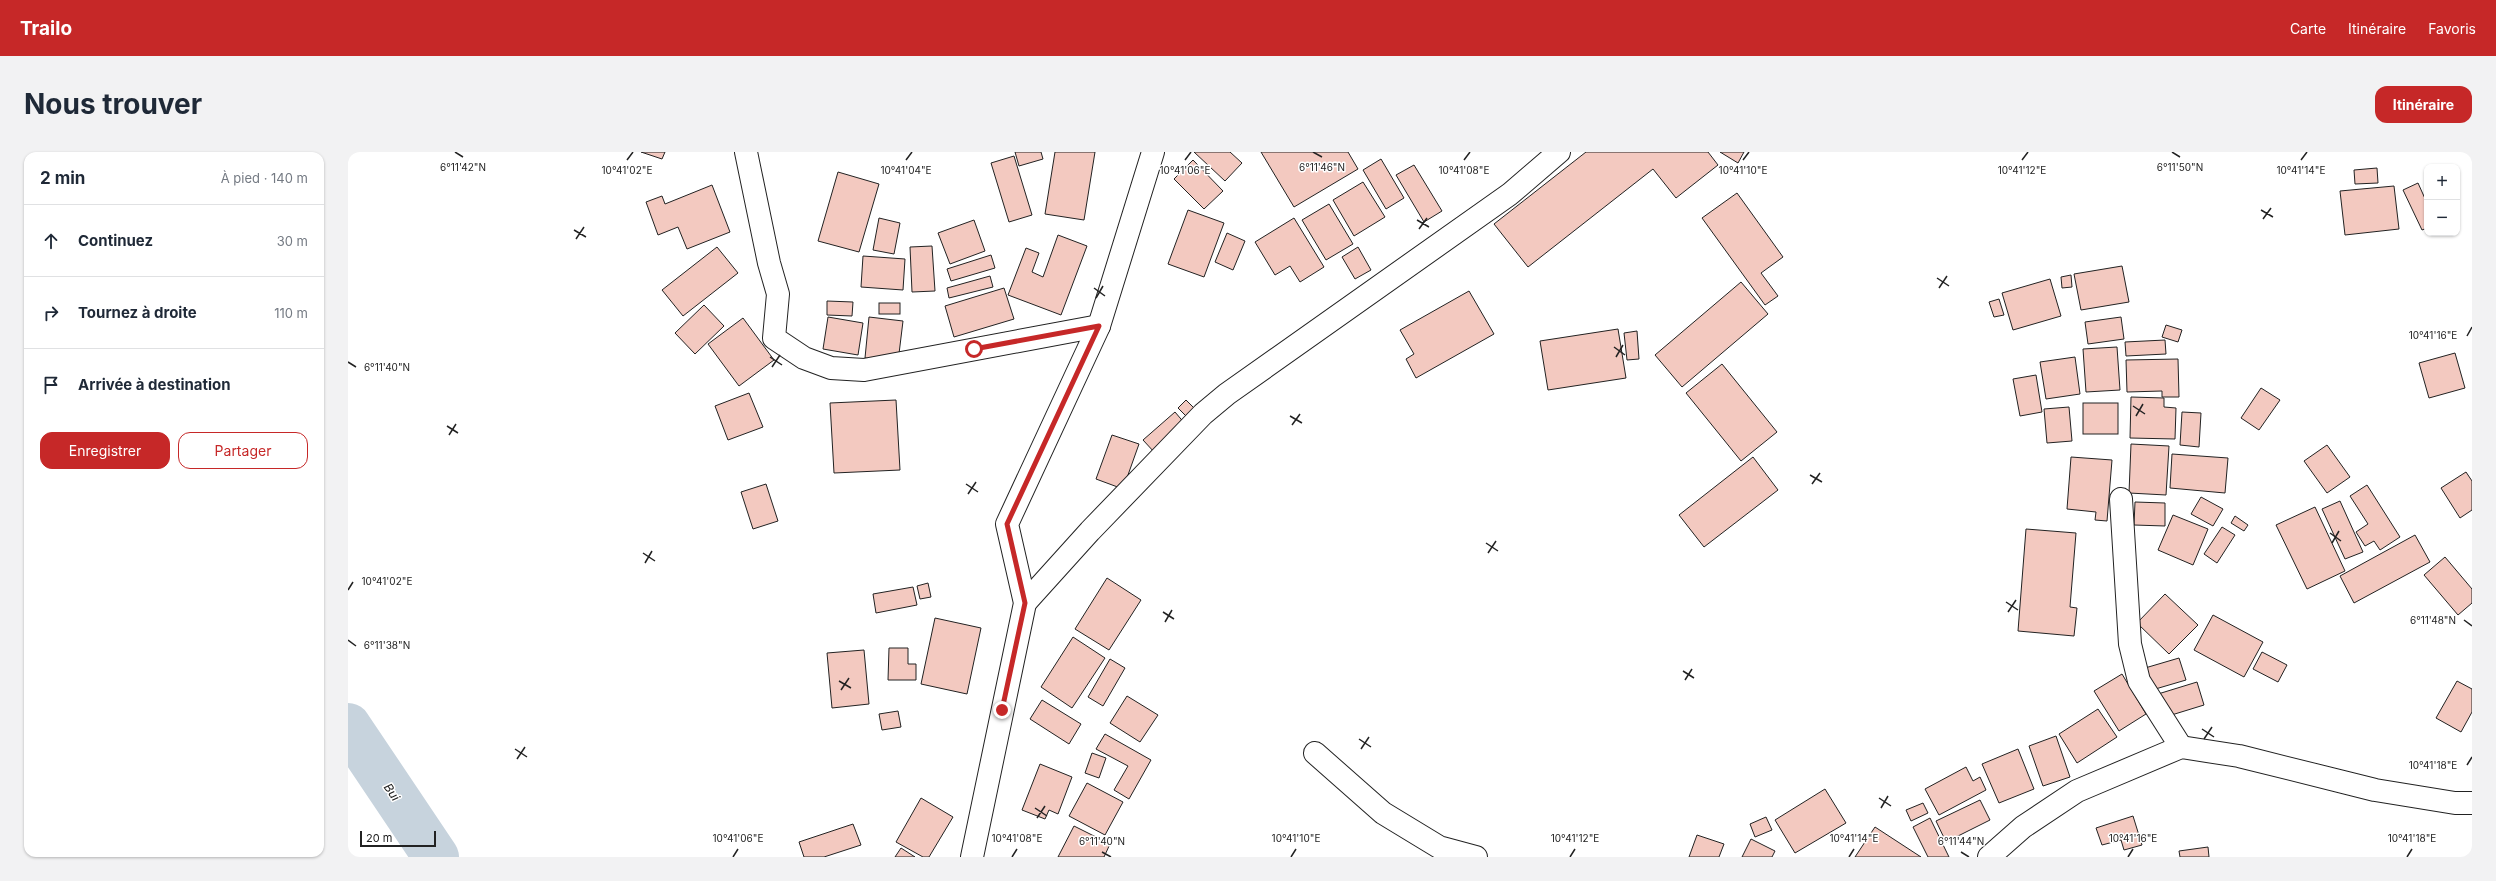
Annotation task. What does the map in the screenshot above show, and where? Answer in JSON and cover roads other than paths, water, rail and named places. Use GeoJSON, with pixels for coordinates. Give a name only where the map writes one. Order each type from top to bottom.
{"type":"FeatureCollection","features":[{"type":"Feature","properties":{"kind":"street"},"geometry":{"type":"LineString","coordinates":[[746,152],[769,263],[778,294],[774,338],[804,358],[831,368],[864,370],[1099,326]]}},
{"type":"Feature","properties":{"kind":"street"},"geometry":{"type":"LineString","coordinates":[[972,857],[1010,666],[1025,603],[1007,524],[1099,326],[1154,152]]}},
{"type":"Feature","properties":{"kind":"street"},"geometry":{"type":"LineString","coordinates":[[1025,603],[1090,531],[1203,414],[1240,385],[1510,194],[1559,152]]}},
{"type":"Feature","properties":{"kind":"street"},"geometry":{"type":"LineString","coordinates":[[2121,499],[2130,644],[2139,681],[2181,748]]}},
{"type":"Feature","properties":{"kind":"street"},"geometry":{"type":"LineString","coordinates":[[1989,857],[2023,827],[2077,791],[2181,748],[2239,756],[2375,790],[2455,804],[2472,803]]}},
{"type":"Feature","properties":{"kind":"street"},"geometry":{"type":"LineString","coordinates":[[1315,753],[1383,813],[1439,847],[1476,857]]}},
{"type":"Feature","properties":{"kind":"waterway","name":"Bui"},"geometry":{"type":"LineString","coordinates":[[348,726],[436,857]]}}]}
